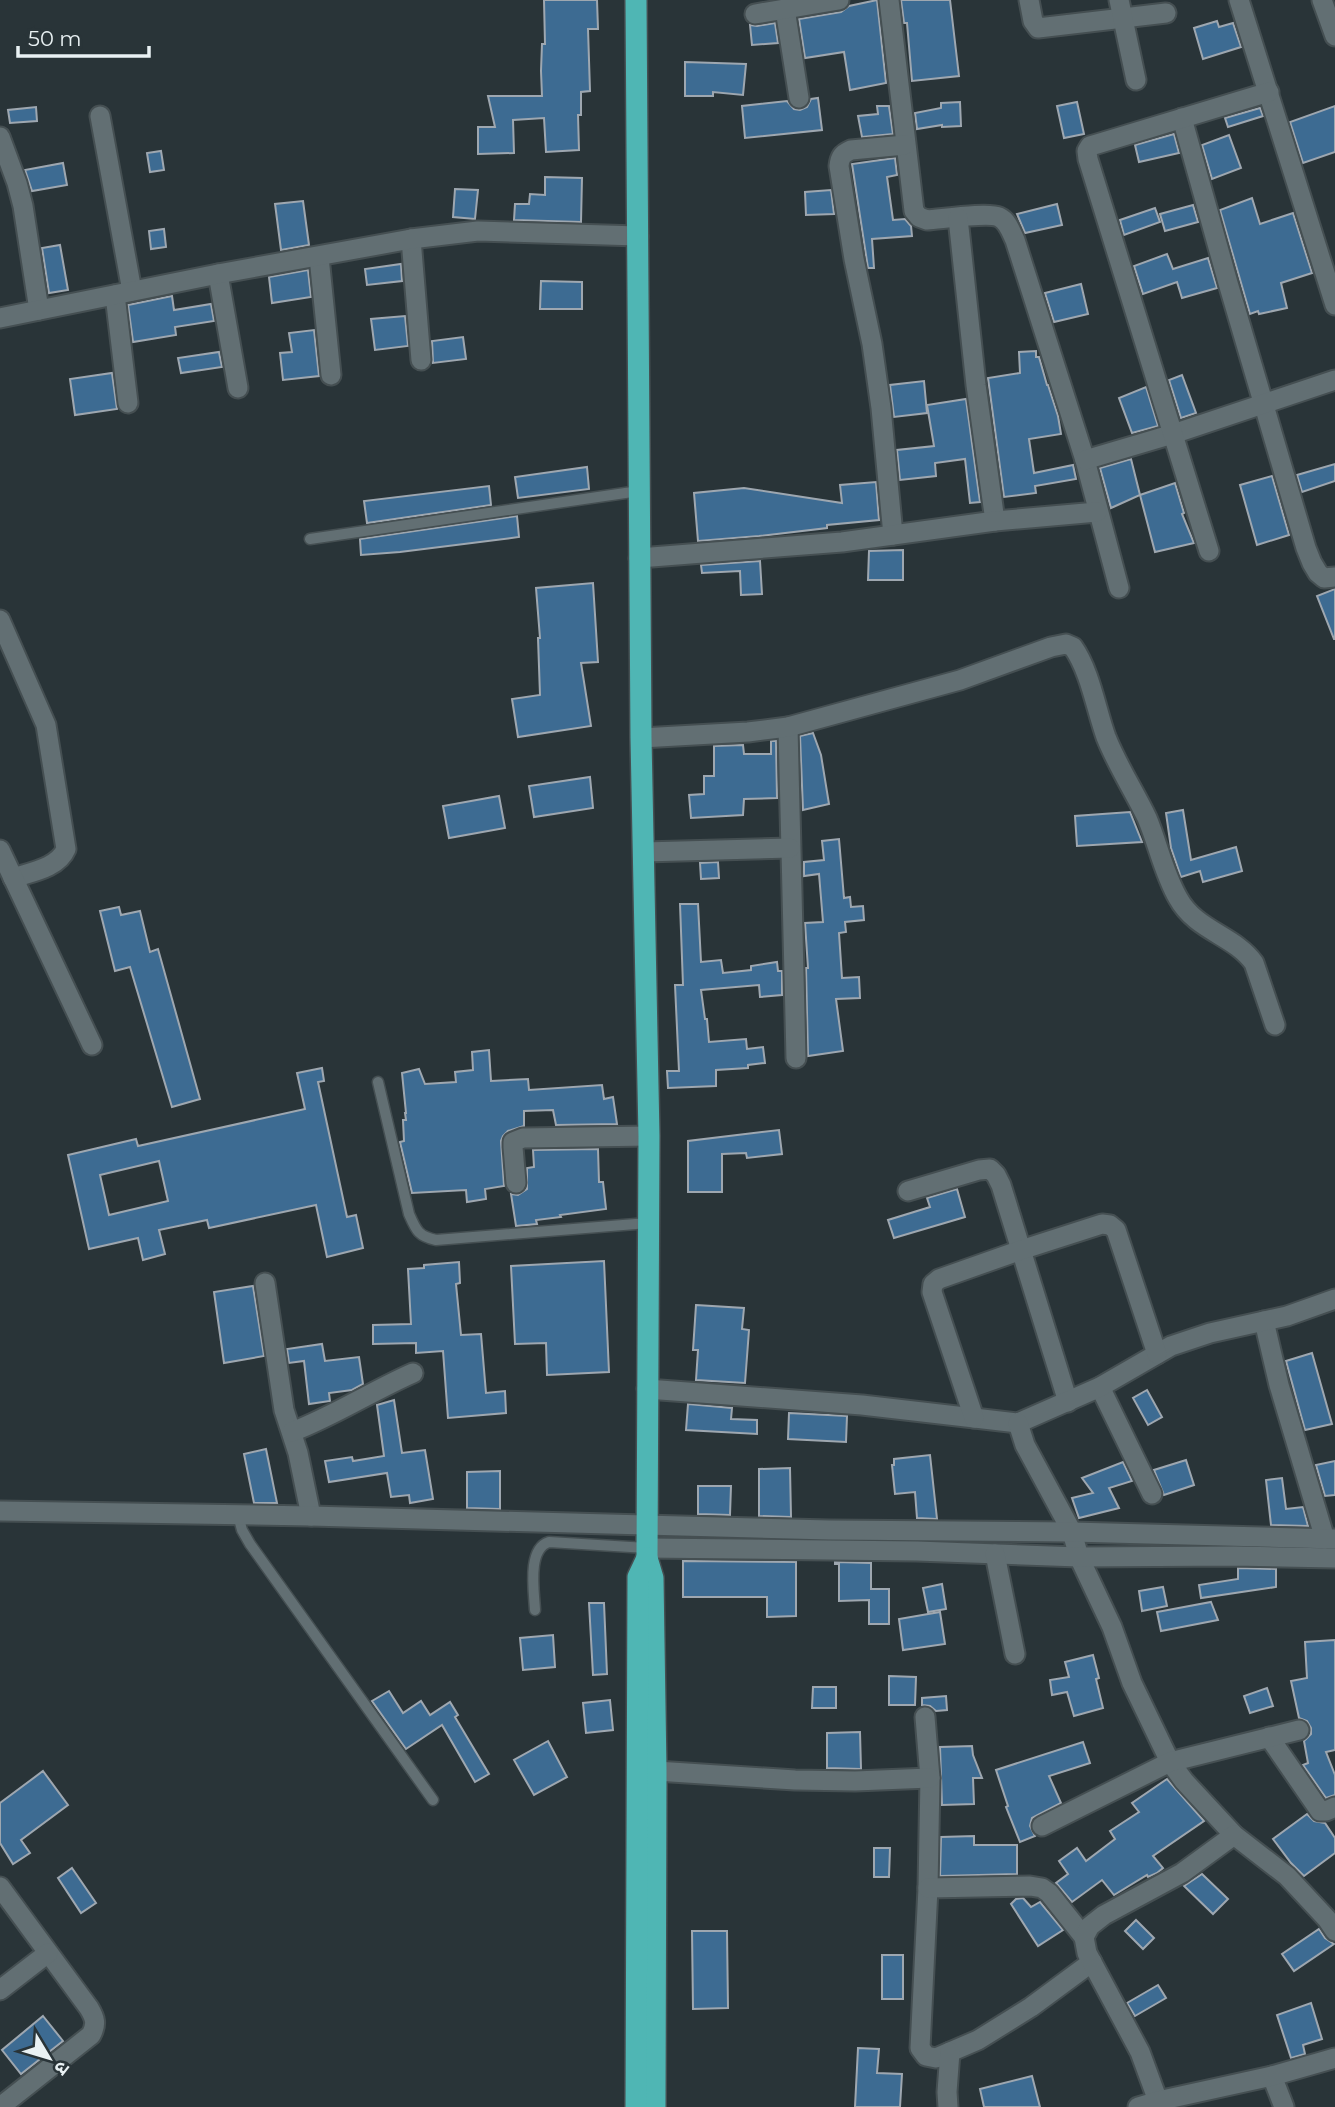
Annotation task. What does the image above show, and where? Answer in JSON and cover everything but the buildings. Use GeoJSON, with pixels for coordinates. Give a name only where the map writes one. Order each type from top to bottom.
{"type":"FeatureCollection","features":[{"type":"Feature","properties":{"kind":"highway"},"geometry":{"type":"LineString","coordinates":[[636,0],[641,738],[649,1136],[647,1553],[653,1578],[656,1771],[655,2107]]}},
{"type":"Feature","properties":{"kind":"highway"},"geometry":{"type":"LineString","coordinates":[[636,2107],[638,1577],[647,1553]]}},
{"type":"Feature","properties":{"kind":"street"},"geometry":{"type":"LineString","coordinates":[[755,14],[839,0]]}},
{"type":"Feature","properties":{"kind":"street"},"geometry":{"type":"LineString","coordinates":[[889,0],[914,211],[927,220],[988,216],[1000,218],[1007,224],[1015,240],[1085,460],[1119,588]]}},
{"type":"Feature","properties":{"kind":"street"},"geometry":{"type":"LineString","coordinates":[[1029,0],[1038,28],[1121,9],[1166,13]]}},
{"type":"Feature","properties":{"kind":"street"},"geometry":{"type":"LineString","coordinates":[[1239,0],[1335,305]]}},
{"type":"Feature","properties":{"kind":"street"},"geometry":{"type":"LineString","coordinates":[[1322,0],[1335,36]]}},
{"type":"Feature","properties":{"kind":"street"},"geometry":{"type":"LineString","coordinates":[[785,9],[799,98]]}},
{"type":"Feature","properties":{"kind":"street"},"geometry":{"type":"LineString","coordinates":[[1121,9],[1136,80]]}},
{"type":"Feature","properties":{"kind":"street"},"geometry":{"type":"LineString","coordinates":[[1209,551],[1087,151],[1090,146],[1269,92]]}},
{"type":"Feature","properties":{"kind":"street"},"geometry":{"type":"LineString","coordinates":[[100,116],[123,293],[128,403]]}},
{"type":"Feature","properties":{"kind":"street"},"geometry":{"type":"LineString","coordinates":[[1182,118],[1227,283],[1312,563],[1324,578],[1335,577]]}},
{"type":"Feature","properties":{"kind":"street"},"geometry":{"type":"LineString","coordinates":[[0,137],[23,206],[38,310]]}},
{"type":"Feature","properties":{"kind":"street"},"geometry":{"type":"LineString","coordinates":[[893,535],[872,344],[854,259],[839,166],[840,158],[850,150],[905,145]]}},
{"type":"Feature","properties":{"kind":"street"},"geometry":{"type":"LineString","coordinates":[[958,218],[976,385],[995,521]]}},
{"type":"Feature","properties":{"kind":"street"},"geometry":{"type":"LineString","coordinates":[[0,318],[411,239],[478,231],[638,236]]}},
{"type":"Feature","properties":{"kind":"street"},"geometry":{"type":"LineString","coordinates":[[411,239],[421,360]]}},
{"type":"Feature","properties":{"kind":"street"},"geometry":{"type":"LineString","coordinates":[[319,257],[331,375]]}},
{"type":"Feature","properties":{"kind":"street"},"geometry":{"type":"LineString","coordinates":[[218,274],[238,388]]}},
{"type":"Feature","properties":{"kind":"street"},"geometry":{"type":"LineString","coordinates":[[1085,460],[1264,404],[1333,387]]}},
{"type":"Feature","properties":{"kind":"street"},"geometry":{"type":"LineString","coordinates":[[639,558],[842,542],[995,521],[1097,512]]}},
{"type":"Feature","properties":{"kind":"street"},"geometry":{"type":"LineString","coordinates":[[0,620],[46,725],[66,849],[62,858],[55,863],[13,878]]}},
{"type":"Feature","properties":{"kind":"street"},"geometry":{"type":"LineString","coordinates":[[641,738],[788,727],[960,680],[1051,647],[1066,644],[1073,647],[1085,673],[1107,740],[1147,818],[1177,897],[1189,915],[1248,955],[1254,963],[1275,1025]]}},
{"type":"Feature","properties":{"kind":"street"},"geometry":{"type":"LineString","coordinates":[[788,727],[796,1058]]}},
{"type":"Feature","properties":{"kind":"street"},"geometry":{"type":"LineString","coordinates":[[644,852],[790,848]]}},
{"type":"Feature","properties":{"kind":"street"},"geometry":{"type":"LineString","coordinates":[[0,850],[92,1045]]}},
{"type":"Feature","properties":{"kind":"street"},"geometry":{"type":"LineString","coordinates":[[516,1182],[513,1142],[523,1138],[649,1136]]}},
{"type":"Feature","properties":{"kind":"street"},"geometry":{"type":"LineString","coordinates":[[908,1191],[979,1170],[990,1169],[996,1175],[1068,1402]]}},
{"type":"Feature","properties":{"kind":"street"},"geometry":{"type":"LineString","coordinates":[[974,1418],[932,1292],[933,1284],[939,1279],[1021,1250],[1102,1224],[1110,1225],[1116,1230],[1157,1354]]}},
{"type":"Feature","properties":{"kind":"street"},"geometry":{"type":"LineString","coordinates":[[265,1283],[284,1410],[299,1453],[311,1516]]}},
{"type":"Feature","properties":{"kind":"street"},"geometry":{"type":"LineString","coordinates":[[647,1389],[862,1405],[1018,1423],[1100,1387],[1171,1346],[1210,1333],[1287,1316],[1335,1299]]}},
{"type":"Feature","properties":{"kind":"street"},"geometry":{"type":"LineString","coordinates":[[647,1553],[917,1551],[995,1554],[1076,1545],[1330,1539],[1279,1385],[1264,1321]]}},
{"type":"Feature","properties":{"kind":"street"},"geometry":{"type":"LineString","coordinates":[[292,1432],[413,1373]]}},
{"type":"Feature","properties":{"kind":"street"},"geometry":{"type":"LineString","coordinates":[[1100,1387],[1152,1494]]}},
{"type":"Feature","properties":{"kind":"street"},"geometry":{"type":"LineString","coordinates":[[1018,1423],[1025,1445],[1076,1545],[1112,1627],[1132,1684],[1170,1762],[1234,1835],[1287,1876],[1333,1922]]}},
{"type":"Feature","properties":{"kind":"street"},"geometry":{"type":"LineString","coordinates":[[0,1511],[311,1516],[829,1530],[1235,1556],[1335,1558]]}},
{"type":"Feature","properties":{"kind":"street"},"geometry":{"type":"LineString","coordinates":[[995,1554],[1015,1654]]}},
{"type":"Feature","properties":{"kind":"street"},"geometry":{"type":"LineString","coordinates":[[925,1717],[930,1778],[920,2048],[926,2056],[936,2058],[989,2034],[1092,1962]]}},
{"type":"Feature","properties":{"kind":"street"},"geometry":{"type":"LineString","coordinates":[[1042,1826],[1170,1762],[1299,1730]]}},
{"type":"Feature","properties":{"kind":"street"},"geometry":{"type":"LineString","coordinates":[[1269,1737],[1320,1811],[1335,1807]]}},
{"type":"Feature","properties":{"kind":"street"},"geometry":{"type":"LineString","coordinates":[[656,1771],[795,1780],[930,1778]]}},
{"type":"Feature","properties":{"kind":"street"},"geometry":{"type":"LineString","coordinates":[[1084,1937],[1090,1926],[1104,1915],[1182,1873],[1234,1835]]}},
{"type":"Feature","properties":{"kind":"street"},"geometry":{"type":"LineString","coordinates":[[928,1888],[1030,1886],[1042,1888],[1049,1893],[1084,1937],[1087,1953],[1140,2052],[1158,2101]]}},
{"type":"Feature","properties":{"kind":"street"},"geometry":{"type":"LineString","coordinates":[[0,1887],[89,2008],[96,2026],[91,2035],[0,2107]]}},
{"type":"Feature","properties":{"kind":"street"},"geometry":{"type":"LineString","coordinates":[[0,1990],[48,1953]]}},
{"type":"Feature","properties":{"kind":"street"},"geometry":{"type":"LineString","coordinates":[[948,2107],[950,2052]]}},
{"type":"Feature","properties":{"kind":"street"},"geometry":{"type":"LineString","coordinates":[[1138,2107],[1272,2077],[1335,2058]]}},
{"type":"Feature","properties":{"kind":"street"},"geometry":{"type":"LineString","coordinates":[[1272,2077],[1284,2107]]}},
{"type":"Feature","properties":{"kind":"lane"},"geometry":{"type":"LineString","coordinates":[[310,539],[640,491]]}},
{"type":"Feature","properties":{"kind":"lane"},"geometry":{"type":"LineString","coordinates":[[378,1082],[409,1214],[415,1229],[424,1238],[436,1240],[649,1223]]}},
{"type":"Feature","properties":{"kind":"lane"},"geometry":{"type":"LineString","coordinates":[[238,1515],[250,1544],[433,1800]]}},
{"type":"Feature","properties":{"kind":"lane"},"geometry":{"type":"LineString","coordinates":[[535,1610],[534,1562],[541,1545],[549,1542],[647,1553]]}}]}
